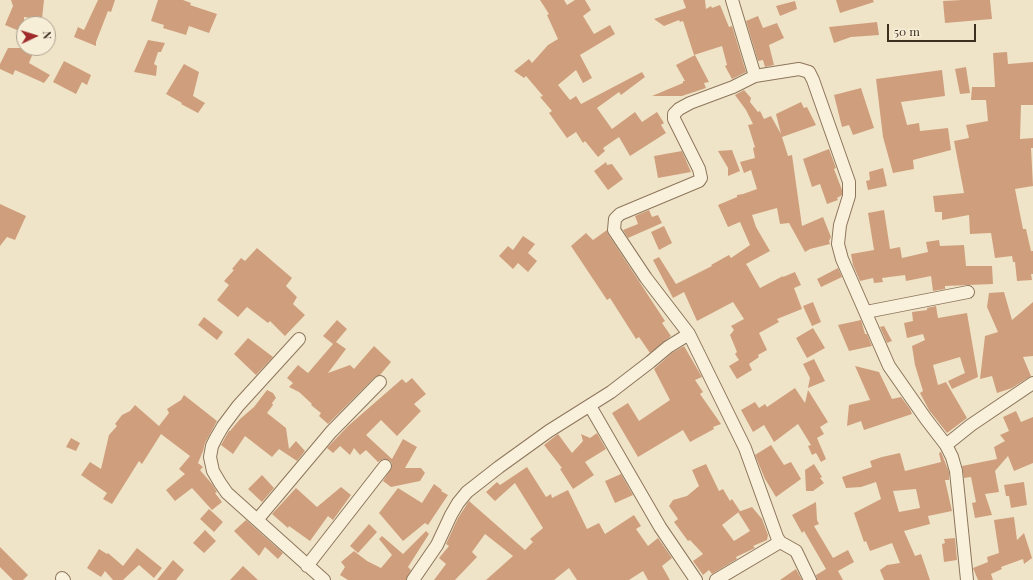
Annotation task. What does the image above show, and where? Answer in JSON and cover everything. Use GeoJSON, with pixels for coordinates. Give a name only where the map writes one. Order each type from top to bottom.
{"type":"FeatureCollection","features":[{"type":"Feature","properties":{"kind":"street"},"geometry":{"type":"LineString","coordinates":[[732,0],[755,76]]}},
{"type":"Feature","properties":{"kind":"street"},"geometry":{"type":"LineString","coordinates":[[810,580],[796,551],[780,542],[745,448],[689,334],[646,278],[614,230],[615,219],[620,214],[699,181],[701,178],[699,169],[674,119],[674,114],[679,109],[690,103],[733,87],[755,76],[799,69],[809,72],[849,182],[849,196],[840,225],[838,244],[842,259],[889,366],[946,445],[952,457],[956,471],[967,580]]}},
{"type":"Feature","properties":{"kind":"street"},"geometry":{"type":"LineString","coordinates":[[866,312],[968,292]]}},
{"type":"Feature","properties":{"kind":"street"},"geometry":{"type":"LineString","coordinates":[[413,580],[437,544],[451,515],[467,492],[499,467],[549,432],[590,406],[645,366],[668,347],[689,334]]}},
{"type":"Feature","properties":{"kind":"street"},"geometry":{"type":"LineString","coordinates":[[299,339],[238,406],[223,426],[212,446],[210,457],[211,466],[227,493],[324,580]]}},
{"type":"Feature","properties":{"kind":"street"},"geometry":{"type":"LineString","coordinates":[[257,520],[331,432],[380,382]]}},
{"type":"Feature","properties":{"kind":"street"},"geometry":{"type":"LineString","coordinates":[[946,445],[1033,383]]}},
{"type":"Feature","properties":{"kind":"street"},"geometry":{"type":"LineString","coordinates":[[590,406],[660,527],[696,580]]}},
{"type":"Feature","properties":{"kind":"street"},"geometry":{"type":"LineString","coordinates":[[307,566],[385,466]]}},
{"type":"Feature","properties":{"kind":"street"},"geometry":{"type":"LineString","coordinates":[[716,580],[780,542]]}},
{"type":"Feature","properties":{"kind":"building"},"geometry":{"type":"Polygon","coordinates":[[[11,0],[44,0],[42,16],[16,16],[16,30],[5,25],[13,6],[11,0]]]}},
{"type":"Feature","properties":{"kind":"building"},"geometry":{"type":"Polygon","coordinates":[[[98,0],[115,0],[111,12],[108,11],[96,42],[96,46],[74,37],[78,27],[84,30],[98,0]]]}},
{"type":"Feature","properties":{"kind":"building"},"geometry":{"type":"Polygon","coordinates":[[[158,0],[183,0],[191,3],[190,5],[217,14],[209,33],[189,26],[186,35],[163,28],[164,25],[151,21],[158,0]]]}},
{"type":"Feature","properties":{"kind":"building"},"geometry":{"type":"Polygon","coordinates":[[[540,0],[564,0],[567,5],[575,0],[585,0],[591,10],[583,16],[594,34],[610,25],[615,34],[580,55],[592,78],[583,83],[576,70],[558,85],[570,100],[576,96],[581,104],[642,72],[645,77],[621,95],[619,92],[597,108],[612,129],[635,112],[642,122],[657,112],[664,123],[661,125],[666,133],[630,156],[619,137],[603,148],[605,151],[598,157],[585,141],[583,143],[576,132],[567,138],[549,113],[552,111],[540,97],[543,96],[526,76],[524,78],[514,71],[529,59],[532,63],[548,45],[558,39],[547,15],[549,14],[540,0]]]}},
{"type":"Feature","properties":{"kind":"building"},"geometry":{"type":"Polygon","coordinates":[[[683,0],[705,0],[706,9],[711,6],[712,8],[720,5],[729,27],[732,26],[746,72],[732,79],[725,66],[727,65],[722,46],[694,55],[683,21],[680,22],[679,20],[664,26],[654,19],[686,8],[683,0]]]}},
{"type":"Feature","properties":{"kind":"building"},"geometry":{"type":"Polygon","coordinates":[[[836,0],[873,0],[874,2],[840,13],[836,0]]]}},
{"type":"Feature","properties":{"kind":"building"},"geometry":{"type":"Polygon","coordinates":[[[990,0],[992,19],[945,23],[943,1],[990,0]]]}},
{"type":"Feature","properties":{"kind":"building"},"geometry":{"type":"Polygon","coordinates":[[[795,1],[797,9],[780,16],[776,6],[795,1]]]}},
{"type":"Feature","properties":{"kind":"building"},"geometry":{"type":"Polygon","coordinates":[[[758,16],[763,28],[777,23],[784,38],[769,45],[774,65],[765,67],[763,60],[758,61],[746,21],[758,16]]]}},
{"type":"Feature","properties":{"kind":"building"},"geometry":{"type":"Polygon","coordinates":[[[877,22],[879,35],[851,37],[834,43],[829,27],[877,22]]]}},
{"type":"Feature","properties":{"kind":"building"},"geometry":{"type":"Polygon","coordinates":[[[148,40],[165,43],[161,52],[158,52],[154,64],[157,66],[156,76],[134,72],[148,40]]]}},
{"type":"Feature","properties":{"kind":"building"},"geometry":{"type":"Polygon","coordinates":[[[8,48],[16,48],[16,56],[32,56],[29,63],[50,75],[44,83],[15,70],[13,75],[0,69],[0,64],[8,48]]]}},
{"type":"Feature","properties":{"kind":"building"},"geometry":{"type":"Polygon","coordinates":[[[1007,52],[1008,64],[1033,62],[1033,105],[1021,105],[1020,139],[1033,138],[1033,148],[1031,148],[1033,186],[1015,189],[1023,229],[1026,229],[1031,251],[1033,251],[1033,274],[1031,274],[1032,280],[1017,281],[1015,262],[1013,262],[1012,256],[995,258],[991,233],[970,234],[969,215],[942,220],[942,212],[935,212],[933,196],[964,193],[954,141],[969,138],[966,125],[988,121],[986,100],[971,100],[972,87],[995,87],[993,53],[1007,52]]]}},
{"type":"Feature","properties":{"kind":"building"},"geometry":{"type":"Polygon","coordinates":[[[695,55],[709,82],[704,83],[706,88],[682,96],[652,96],[683,83],[683,81],[685,81],[676,65],[695,55]]]}},
{"type":"Feature","properties":{"kind":"building"},"geometry":{"type":"Polygon","coordinates":[[[64,61],[91,75],[87,85],[82,82],[76,94],[53,82],[64,61]]]}},
{"type":"Feature","properties":{"kind":"building"},"geometry":{"type":"Polygon","coordinates":[[[184,64],[199,72],[193,96],[205,103],[198,113],[166,94],[184,64]]]}},
{"type":"Feature","properties":{"kind":"building"},"geometry":{"type":"Polygon","coordinates":[[[966,67],[970,93],[960,94],[955,69],[966,67]]]}},
{"type":"Feature","properties":{"kind":"building"},"geometry":{"type":"Polygon","coordinates":[[[942,70],[945,96],[901,102],[907,125],[919,123],[920,131],[948,128],[951,150],[913,160],[914,169],[893,173],[883,137],[876,79],[942,70]]]}},
{"type":"Feature","properties":{"kind":"building"},"geometry":{"type":"Polygon","coordinates":[[[861,88],[874,128],[853,135],[849,125],[842,127],[834,95],[861,88]]]}},
{"type":"Feature","properties":{"kind":"building"},"geometry":{"type":"Polygon","coordinates":[[[744,90],[751,98],[750,102],[758,112],[760,111],[764,119],[771,116],[781,134],[776,114],[801,102],[804,108],[807,107],[816,125],[782,137],[788,156],[792,155],[802,226],[823,217],[831,237],[829,241],[830,244],[810,249],[805,252],[789,223],[780,224],[777,208],[752,215],[756,227],[770,251],[746,264],[760,288],[783,276],[795,272],[801,285],[794,288],[802,309],[777,319],[779,322],[759,333],[767,350],[758,355],[759,357],[749,364],[752,370],[737,379],[729,366],[739,360],[735,354],[737,352],[730,335],[734,330],[731,326],[744,319],[733,302],[697,321],[684,292],[673,298],[653,260],[659,257],[676,284],[712,266],[711,265],[729,255],[731,258],[750,245],[740,222],[728,227],[718,205],[737,197],[737,195],[757,189],[751,170],[744,173],[740,162],[755,158],[753,148],[755,147],[748,125],[753,124],[746,110],[735,95],[744,90]]]}},
{"type":"Feature","properties":{"kind":"building"},"geometry":{"type":"Polygon","coordinates":[[[829,149],[836,168],[834,169],[842,190],[842,195],[837,198],[838,200],[827,204],[820,184],[812,187],[803,159],[829,149]]]}},
{"type":"Feature","properties":{"kind":"building"},"geometry":{"type":"Polygon","coordinates":[[[732,150],[740,171],[728,176],[728,168],[718,151],[732,150]]]}},
{"type":"Feature","properties":{"kind":"building"},"geometry":{"type":"Polygon","coordinates":[[[682,151],[691,172],[658,178],[654,156],[682,151]]]}},
{"type":"Feature","properties":{"kind":"building"},"geometry":{"type":"Polygon","coordinates":[[[606,162],[607,165],[612,164],[623,179],[608,190],[594,171],[606,162]]]}},
{"type":"Feature","properties":{"kind":"building"},"geometry":{"type":"Polygon","coordinates":[[[883,168],[887,186],[868,190],[866,181],[870,180],[869,172],[883,168]]]}},
{"type":"Feature","properties":{"kind":"building"},"geometry":{"type":"Polygon","coordinates":[[[0,204],[26,216],[15,240],[7,237],[0,246],[0,204]]]}},
{"type":"Feature","properties":{"kind":"building"},"geometry":{"type":"Polygon","coordinates":[[[649,210],[652,217],[658,215],[662,223],[628,238],[623,230],[638,224],[635,216],[649,210]]]}},
{"type":"Feature","properties":{"kind":"building"},"geometry":{"type":"Polygon","coordinates":[[[884,210],[890,249],[900,247],[902,258],[928,252],[926,242],[939,240],[940,246],[964,245],[966,266],[992,266],[993,284],[945,286],[945,289],[933,291],[931,276],[906,281],[905,275],[882,278],[883,282],[874,283],[873,278],[860,281],[853,265],[851,254],[874,250],[868,213],[884,210]]]}},
{"type":"Feature","properties":{"kind":"building"},"geometry":{"type":"Polygon","coordinates":[[[664,226],[672,243],[659,250],[651,232],[664,226]]]}},
{"type":"Feature","properties":{"kind":"building"},"geometry":{"type":"Polygon","coordinates":[[[607,230],[608,234],[665,321],[662,323],[671,336],[650,353],[639,337],[636,339],[610,298],[607,300],[571,246],[586,233],[593,240],[607,230]]]}},
{"type":"Feature","properties":{"kind":"building"},"geometry":{"type":"Polygon","coordinates":[[[523,236],[535,244],[528,253],[537,261],[528,272],[518,263],[513,269],[499,256],[508,246],[513,250],[523,236]]]}},
{"type":"Feature","properties":{"kind":"building"},"geometry":{"type":"Polygon","coordinates":[[[257,248],[292,278],[286,286],[297,297],[293,304],[305,315],[285,336],[270,321],[268,323],[247,307],[238,317],[217,300],[229,285],[224,281],[234,270],[232,269],[241,258],[245,261],[257,248]]]}},
{"type":"Feature","properties":{"kind":"building"},"geometry":{"type":"Polygon","coordinates":[[[838,268],[842,277],[821,287],[817,279],[838,268]]]}},
{"type":"Feature","properties":{"kind":"building"},"geometry":{"type":"Polygon","coordinates":[[[1004,292],[1012,320],[1033,302],[1033,356],[1023,357],[1031,376],[1012,388],[997,393],[992,376],[980,379],[985,336],[998,332],[987,307],[989,293],[1004,292]]]}},
{"type":"Feature","properties":{"kind":"building"},"geometry":{"type":"Polygon","coordinates":[[[813,302],[821,322],[812,326],[803,306],[813,302]]]}},
{"type":"Feature","properties":{"kind":"building"},"geometry":{"type":"Polygon","coordinates":[[[936,306],[938,318],[967,313],[978,377],[952,389],[948,381],[965,373],[960,357],[933,365],[938,385],[946,382],[967,418],[947,433],[929,410],[920,393],[923,391],[915,365],[912,346],[925,340],[923,334],[907,338],[904,323],[913,321],[912,312],[927,310],[927,308],[936,306]]]}},
{"type":"Feature","properties":{"kind":"building"},"geometry":{"type":"Polygon","coordinates":[[[204,317],[223,332],[217,340],[198,325],[204,317]]]}},
{"type":"Feature","properties":{"kind":"building"},"geometry":{"type":"Polygon","coordinates":[[[337,320],[347,329],[336,342],[346,349],[328,373],[350,365],[354,369],[374,346],[391,362],[380,375],[375,377],[328,424],[319,416],[321,413],[311,405],[312,404],[299,392],[289,387],[293,383],[287,378],[298,365],[308,373],[333,344],[323,336],[337,320]]]}},
{"type":"Feature","properties":{"kind":"building"},"geometry":{"type":"Polygon","coordinates":[[[861,320],[865,334],[867,334],[872,346],[849,351],[838,325],[861,320]]]}},
{"type":"Feature","properties":{"kind":"building"},"geometry":{"type":"Polygon","coordinates":[[[884,326],[892,341],[887,343],[880,327],[884,326]]]}},
{"type":"Feature","properties":{"kind":"building"},"geometry":{"type":"Polygon","coordinates":[[[813,328],[825,348],[807,358],[796,338],[813,328]]]}},
{"type":"Feature","properties":{"kind":"building"},"geometry":{"type":"Polygon","coordinates":[[[248,338],[273,357],[256,375],[234,354],[248,338]]]}},
{"type":"Feature","properties":{"kind":"building"},"geometry":{"type":"Polygon","coordinates":[[[684,346],[702,377],[695,380],[703,392],[700,394],[721,424],[713,427],[714,429],[690,442],[683,430],[638,457],[612,413],[628,403],[639,421],[670,400],[654,369],[672,353],[684,346]]]}},
{"type":"Feature","properties":{"kind":"building"},"geometry":{"type":"Polygon","coordinates":[[[814,359],[825,381],[808,388],[810,378],[803,364],[814,359]]]}},
{"type":"Feature","properties":{"kind":"building"},"geometry":{"type":"Polygon","coordinates":[[[855,366],[879,372],[892,399],[901,397],[912,414],[864,430],[861,421],[847,426],[849,405],[870,400],[855,366]]]}},
{"type":"Feature","properties":{"kind":"building"},"geometry":{"type":"Polygon","coordinates":[[[412,378],[426,394],[414,404],[421,411],[397,436],[381,420],[366,435],[392,459],[403,439],[417,447],[405,468],[421,468],[425,473],[420,481],[391,487],[383,481],[392,467],[392,463],[389,460],[383,459],[378,462],[366,450],[360,455],[354,448],[350,455],[340,446],[333,453],[327,448],[348,426],[402,379],[406,383],[412,378]]]}},
{"type":"Feature","properties":{"kind":"building"},"geometry":{"type":"Polygon","coordinates":[[[795,388],[805,403],[808,390],[828,422],[820,427],[824,434],[817,438],[826,459],[821,462],[816,453],[812,455],[808,446],[811,445],[798,424],[774,442],[764,425],[753,432],[741,410],[755,402],[759,408],[765,404],[767,407],[795,388]]]}},
{"type":"Feature","properties":{"kind":"building"},"geometry":{"type":"Polygon","coordinates":[[[267,390],[273,393],[276,398],[267,413],[286,428],[289,449],[296,441],[305,451],[297,461],[279,449],[272,457],[245,436],[233,454],[221,445],[229,431],[254,407],[267,390]]]}},
{"type":"Feature","properties":{"kind":"building"},"geometry":{"type":"Polygon","coordinates":[[[184,395],[217,421],[205,443],[198,463],[203,467],[200,470],[212,484],[217,492],[215,493],[222,502],[212,510],[192,488],[175,501],[166,490],[185,474],[179,469],[190,456],[161,434],[142,464],[139,461],[112,504],[103,499],[107,493],[81,475],[90,462],[101,469],[109,435],[117,426],[115,424],[122,415],[130,411],[135,405],[159,426],[169,413],[167,409],[181,400],[184,395]]]}},
{"type":"Feature","properties":{"kind":"building"},"geometry":{"type":"Polygon","coordinates":[[[1016,411],[1021,422],[1033,417],[1033,463],[1014,471],[1008,456],[995,471],[999,492],[985,494],[992,515],[975,518],[972,503],[976,502],[971,477],[964,478],[962,466],[997,459],[994,447],[1005,441],[1000,435],[1009,431],[1003,417],[1016,411]]]}},
{"type":"Feature","properties":{"kind":"building"},"geometry":{"type":"Polygon","coordinates":[[[597,433],[606,449],[585,462],[594,475],[573,489],[560,469],[562,468],[544,445],[558,434],[572,453],[583,441],[581,434],[590,438],[597,433]]]}},
{"type":"Feature","properties":{"kind":"building"},"geometry":{"type":"Polygon","coordinates":[[[71,438],[80,443],[76,451],[66,447],[71,438]]]}},
{"type":"Feature","properties":{"kind":"building"},"geometry":{"type":"Polygon","coordinates":[[[771,445],[784,465],[791,462],[801,479],[776,497],[765,479],[755,455],[771,445]]]}},
{"type":"Feature","properties":{"kind":"building"},"geometry":{"type":"Polygon","coordinates":[[[941,452],[949,472],[949,480],[945,480],[952,511],[928,516],[930,524],[904,531],[915,556],[921,554],[930,580],[884,580],[880,570],[887,565],[900,563],[892,543],[870,551],[866,541],[864,542],[854,513],[881,499],[876,482],[861,487],[846,488],[842,477],[872,467],[870,461],[882,457],[900,453],[905,471],[941,462],[939,453],[941,452]],[[916,489],[893,491],[899,512],[920,508],[916,489]]]}},
{"type":"Feature","properties":{"kind":"building"},"geometry":{"type":"Polygon","coordinates":[[[706,464],[719,491],[723,489],[730,501],[732,499],[740,511],[739,512],[752,507],[762,519],[768,535],[767,540],[753,546],[755,548],[736,557],[737,559],[712,574],[709,570],[703,575],[693,561],[703,554],[690,540],[688,541],[674,522],[678,519],[669,506],[673,500],[687,496],[699,486],[692,470],[706,464]],[[738,512],[722,525],[734,541],[750,531],[738,512]]]}},
{"type":"Feature","properties":{"kind":"building"},"geometry":{"type":"Polygon","coordinates":[[[814,464],[822,477],[820,478],[824,483],[813,491],[806,491],[805,470],[814,464]]]}},
{"type":"Feature","properties":{"kind":"building"},"geometry":{"type":"Polygon","coordinates":[[[527,467],[546,497],[551,494],[552,498],[568,490],[587,529],[599,523],[605,534],[634,515],[641,526],[636,529],[648,546],[658,538],[672,558],[662,566],[670,580],[648,580],[643,571],[629,580],[577,580],[569,568],[554,580],[486,580],[513,556],[485,534],[472,552],[477,557],[455,580],[434,580],[446,564],[439,558],[449,546],[446,544],[458,518],[469,501],[525,550],[533,542],[530,539],[543,528],[515,483],[495,501],[486,492],[497,482],[500,485],[527,467]]]}},
{"type":"Feature","properties":{"kind":"building"},"geometry":{"type":"Polygon","coordinates":[[[621,474],[633,495],[615,503],[605,481],[621,474]]]}},
{"type":"Feature","properties":{"kind":"building"},"geometry":{"type":"Polygon","coordinates":[[[262,475],[274,488],[262,502],[248,489],[262,475]]]}},
{"type":"Feature","properties":{"kind":"building"},"geometry":{"type":"Polygon","coordinates":[[[1024,482],[1027,505],[1011,508],[1009,496],[1006,496],[1004,485],[1024,482]]]}},
{"type":"Feature","properties":{"kind":"building"},"geometry":{"type":"Polygon","coordinates":[[[434,484],[448,495],[428,525],[425,523],[403,541],[379,513],[398,488],[422,503],[434,484]]]}},
{"type":"Feature","properties":{"kind":"building"},"geometry":{"type":"Polygon","coordinates":[[[341,487],[351,495],[333,520],[328,516],[310,541],[289,526],[288,528],[272,514],[296,488],[317,507],[341,487]]]}},
{"type":"Feature","properties":{"kind":"building"},"geometry":{"type":"Polygon","coordinates":[[[816,502],[817,520],[819,524],[814,526],[833,558],[848,550],[854,562],[838,571],[843,580],[817,580],[816,575],[826,569],[804,531],[802,533],[792,515],[816,502]]]}},
{"type":"Feature","properties":{"kind":"building"},"geometry":{"type":"Polygon","coordinates":[[[209,509],[223,522],[214,532],[200,519],[209,509]]]}},
{"type":"Feature","properties":{"kind":"building"},"geometry":{"type":"Polygon","coordinates":[[[1014,517],[1017,540],[1024,533],[1032,558],[1024,564],[1023,559],[1001,567],[1002,569],[991,574],[993,580],[978,580],[973,568],[988,562],[987,557],[999,553],[994,520],[1014,517]]]}},
{"type":"Feature","properties":{"kind":"building"},"geometry":{"type":"Polygon","coordinates":[[[246,520],[283,553],[278,559],[265,547],[259,556],[234,531],[246,520]]]}},
{"type":"Feature","properties":{"kind":"building"},"geometry":{"type":"Polygon","coordinates":[[[369,524],[377,532],[358,553],[350,546],[369,524]]]}},
{"type":"Feature","properties":{"kind":"building"},"geometry":{"type":"Polygon","coordinates":[[[205,530],[216,541],[204,553],[193,543],[205,530]]]}},
{"type":"Feature","properties":{"kind":"building"},"geometry":{"type":"Polygon","coordinates":[[[426,531],[429,534],[408,567],[411,570],[406,580],[348,580],[340,575],[345,567],[341,562],[354,551],[367,561],[381,568],[392,555],[379,539],[382,536],[403,554],[426,531]]]}},
{"type":"Feature","properties":{"kind":"building"},"geometry":{"type":"Polygon","coordinates":[[[955,538],[957,560],[944,562],[942,544],[945,543],[944,539],[955,538]]]}},
{"type":"Feature","properties":{"kind":"building"},"geometry":{"type":"Polygon","coordinates":[[[0,547],[28,575],[23,580],[13,580],[0,567],[0,547]]]}},
{"type":"Feature","properties":{"kind":"building"},"geometry":{"type":"Polygon","coordinates":[[[137,548],[162,568],[154,578],[139,565],[123,580],[113,580],[105,571],[101,577],[87,568],[99,549],[107,554],[108,553],[123,566],[137,548]]]}},
{"type":"Feature","properties":{"kind":"building"},"geometry":{"type":"Polygon","coordinates":[[[173,560],[184,570],[176,580],[157,580],[173,560]]]}},
{"type":"Feature","properties":{"kind":"building"},"geometry":{"type":"Polygon","coordinates":[[[243,566],[258,580],[230,580],[243,566]]]}},
{"type":"Feature","properties":{"kind":"building"},"geometry":{"type":"Polygon","coordinates":[[[796,569],[802,580],[780,580],[796,569]]]}}]}
